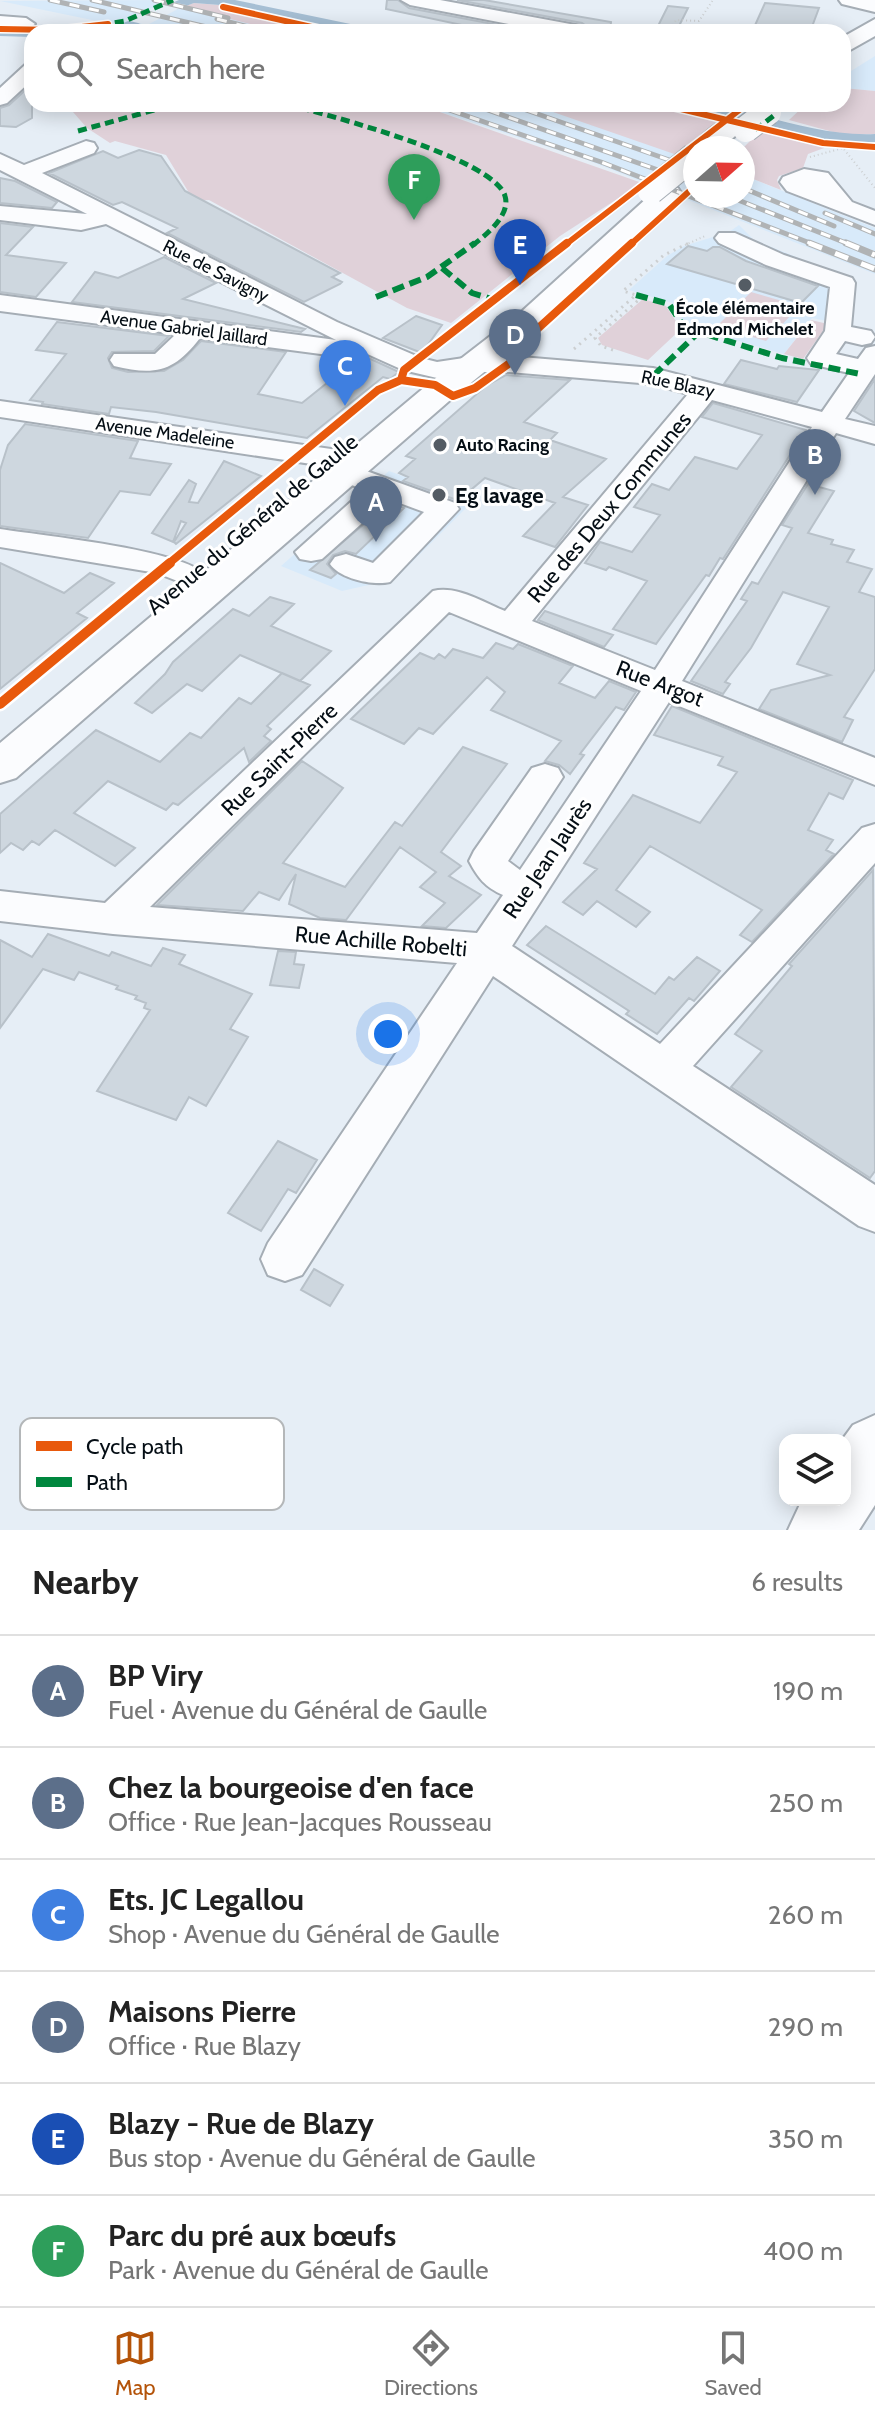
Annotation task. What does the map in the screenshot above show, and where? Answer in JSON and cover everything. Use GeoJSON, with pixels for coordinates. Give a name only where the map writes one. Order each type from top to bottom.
{"type":"FeatureCollection","features":[{"type":"Feature","properties":{"kind":"main road"},"geometry":{"type":"LineString","coordinates":[[851,42],[875,26]]}},
{"type":"Feature","properties":{"kind":"main road"},"geometry":{"type":"LineString","coordinates":[[851,58],[875,43]]}},
{"type":"Feature","properties":{"kind":"main road"},"geometry":{"type":"LineString","coordinates":[[726,136],[755,120]]}},
{"type":"Feature","properties":{"kind":"main road"},"geometry":{"type":"LineString","coordinates":[[337,472],[477,364],[625,236],[683,168]]}},
{"type":"Feature","properties":{"kind":"main road"},"geometry":{"type":"LineString","coordinates":[[659,193],[683,179]]}},
{"type":"Feature","properties":{"kind":"main road","name":"Avenue du Général de Gaulle"},"geometry":{"type":"LineString","coordinates":[[0,767],[271,539],[437,370],[582,244],[659,193]]}},
{"type":"Feature","properties":{"kind":"main road","name":"Avenue du Général de Gaulle"},"geometry":{"type":"LineString","coordinates":[[0,735],[190,576],[337,472]]}},
{"type":"Feature","properties":{"kind":"main road"},"geometry":{"type":"LineString","coordinates":[[851,1484],[875,1447]]}},
{"type":"Feature","properties":{"kind":"main road"},"geometry":{"type":"LineString","coordinates":[[821,1530],[836,1506]]}},
{"type":"Feature","properties":{"kind":"street"},"geometry":{"type":"LineString","coordinates":[[410,0],[538,24]]}},
{"type":"Feature","properties":{"kind":"street"},"geometry":{"type":"LineString","coordinates":[[848,0],[875,6]]}},
{"type":"Feature","properties":{"kind":"street"},"geometry":{"type":"LineString","coordinates":[[0,22],[26,24]]}},
{"type":"Feature","properties":{"kind":"street"},"geometry":{"type":"LineString","coordinates":[[0,99],[24,76]]}},
{"type":"Feature","properties":{"kind":"street"},"geometry":{"type":"LineString","coordinates":[[23,173],[86,148]]}},
{"type":"Feature","properties":{"kind":"street","name":"Rue de Savigny"},"geometry":{"type":"LineString","coordinates":[[0,161],[367,346],[412,364],[437,370]]}},
{"type":"Feature","properties":{"kind":"street"},"geometry":{"type":"LineString","coordinates":[[843,206],[875,218]]}},
{"type":"Feature","properties":{"kind":"street"},"geometry":{"type":"LineString","coordinates":[[0,213],[81,223],[108,216]]}},
{"type":"Feature","properties":{"kind":"street"},"geometry":{"type":"LineString","coordinates":[[721,236],[775,260],[843,283],[838,331],[820,358],[869,362]]}},
{"type":"Feature","properties":{"kind":"street","name":"Avenue Gabriel Jaillard"},"geometry":{"type":"LineString","coordinates":[[0,303],[336,348],[367,346]]}},
{"type":"Feature","properties":{"kind":"street"},"geometry":{"type":"LineString","coordinates":[[123,360],[157,365],[165,362],[193,329]]}},
{"type":"Feature","properties":{"kind":"street"},"geometry":{"type":"LineString","coordinates":[[838,331],[875,340]]}},
{"type":"Feature","properties":{"kind":"street","name":"Rue Jean Jaurès"},"geometry":{"type":"LineString","coordinates":[[285,1259],[663,684],[869,362]]}},
{"type":"Feature","properties":{"kind":"street","name":"Rue Blazy"},"geometry":{"type":"LineString","coordinates":[[437,370],[477,364],[653,376],[875,435]]}},
{"type":"Feature","properties":{"kind":"street","name":"Rue des Deux Communes"},"geometry":{"type":"LineString","coordinates":[[511,625],[707,389]]}},
{"type":"Feature","properties":{"kind":"street","name":"Avenue Madeleine"},"geometry":{"type":"LineString","coordinates":[[0,409],[337,472],[444,509],[379,575],[327,557]]}},
{"type":"Feature","properties":{"kind":"street"},"geometry":{"type":"LineString","coordinates":[[271,539],[327,557],[385,487]]}},
{"type":"Feature","properties":{"kind":"street"},"geometry":{"type":"LineString","coordinates":[[0,538],[165,565],[190,576]]}},
{"type":"Feature","properties":{"kind":"street","name":"Rue Argot"},"geometry":{"type":"LineString","coordinates":[[444,598],[875,772]]}},
{"type":"Feature","properties":{"kind":"street","name":"Rue Saint-Pierre"},"geometry":{"type":"LineString","coordinates":[[113,919],[444,598]]}},
{"type":"Feature","properties":{"kind":"street"},"geometry":{"type":"LineString","coordinates":[[526,889],[499,877],[488,861],[545,777]]}},
{"type":"Feature","properties":{"kind":"street"},"geometry":{"type":"LineString","coordinates":[[662,1071],[875,838]]}},
{"type":"Feature","properties":{"kind":"street","name":"Rue Achille Robelti"},"geometry":{"type":"LineString","coordinates":[[0,906],[113,919],[486,950],[662,1071],[875,1211]]}},
{"type":"Feature","properties":{"kind":"path"},"geometry":{"type":"LineString","coordinates":[[674,24],[676,20],[699,21],[713,0]]}},
{"type":"Feature","properties":{"kind":"path"},"geometry":{"type":"LineString","coordinates":[[223,7],[298,24]]}},
{"type":"Feature","properties":{"kind":"path"},"geometry":{"type":"LineString","coordinates":[[755,120],[843,148],[875,147]]}},
{"type":"Feature","properties":{"kind":"path"},"geometry":{"type":"LineString","coordinates":[[843,148],[875,188]]}},
{"type":"Feature","properties":{"kind":"path"},"geometry":{"type":"LineString","coordinates":[[613,350],[598,342],[579,344],[636,295],[623,291],[664,255],[721,236]]}},
{"type":"Feature","properties":{"kind":"path"},"geometry":{"type":"LineString","coordinates":[[598,342],[595,338],[642,297]]}},
{"type":"Feature","properties":{"kind":"shaded area"},"geometry":{"type":"Polygon","coordinates":[[[165,0],[262,24],[130,24],[97,21],[0,1],[165,0]]]}},
{"type":"Feature","properties":{"kind":"shaded area"},"geometry":{"type":"Polygon","coordinates":[[[179,0],[235,0],[350,24],[307,24],[220,5],[194,3],[138,24],[121,24],[179,0]]]}},
{"type":"Feature","properties":{"kind":"shaded area"},"geometry":{"type":"Polygon","coordinates":[[[194,3],[220,5],[307,24],[250,24],[183,7],[194,3]]]}},
{"type":"Feature","properties":{"kind":"shaded area"},"geometry":{"type":"Polygon","coordinates":[[[0,30],[24,30],[24,37],[0,36],[0,30]]]}},
{"type":"Feature","properties":{"kind":"shaded area"},"geometry":{"type":"Polygon","coordinates":[[[875,56],[875,91],[851,89],[851,71],[875,56]]]}},
{"type":"Feature","properties":{"kind":"shaded area"},"geometry":{"type":"Polygon","coordinates":[[[851,89],[875,91],[875,134],[844,135],[789,120],[798,112],[851,112],[851,89]]]}},
{"type":"Feature","properties":{"kind":"shaded area"},"geometry":{"type":"Polygon","coordinates":[[[73,112],[440,112],[642,183],[560,236],[451,323],[407,308],[209,200],[194,201],[166,155],[115,141],[110,143],[87,128],[73,112]]]}},
{"type":"Feature","properties":{"kind":"shaded area"},"geometry":{"type":"Polygon","coordinates":[[[441,112],[566,112],[683,152],[683,198],[582,158],[441,112]]]}},
{"type":"Feature","properties":{"kind":"shaded area"},"geometry":{"type":"Polygon","coordinates":[[[553,112],[716,112],[711,116],[720,118],[701,136],[683,136],[683,153],[680,156],[553,112]]]}},
{"type":"Feature","properties":{"kind":"shaded area"},"geometry":{"type":"Polygon","coordinates":[[[715,112],[744,112],[826,131],[875,134],[875,142],[842,144],[715,112]]]}},
{"type":"Feature","properties":{"kind":"shaded area"},"geometry":{"type":"Polygon","coordinates":[[[762,129],[823,145],[824,148],[808,154],[803,168],[779,176],[777,180],[781,190],[755,180],[755,136],[762,129]]]}},
{"type":"Feature","properties":{"kind":"shaded area"},"geometry":{"type":"Polygon","coordinates":[[[755,180],[875,228],[875,274],[708,208],[755,208],[755,180]]]}},
{"type":"Feature","properties":{"kind":"shaded area","name":"École élémentaire Edmond Michelet"},"geometry":{"type":"Polygon","coordinates":[[[739,225],[754,240],[856,281],[847,325],[812,318],[784,354],[687,326],[672,303],[629,290],[667,256],[684,246],[729,232],[739,225]]]}},
{"type":"Feature","properties":{"kind":"shaded area"},"geometry":{"type":"Polygon","coordinates":[[[751,292],[800,306],[766,341],[717,326],[751,292]]]}},
{"type":"Feature","properties":{"kind":"shaded area"},"geometry":{"type":"Polygon","coordinates":[[[643,299],[666,306],[681,329],[648,360],[602,345],[598,338],[643,299]]]}},
{"type":"Feature","properties":{"kind":"shaded area"},"geometry":{"type":"Polygon","coordinates":[[[811,320],[828,324],[803,359],[784,354],[811,320]]]}},
{"type":"Feature","properties":{"kind":"shaded area"},"geometry":{"type":"Polygon","coordinates":[[[389,471],[472,502],[395,579],[342,591],[281,566],[389,471]]]}},
{"type":"Feature","properties":{"kind":"pier"},"geometry":{"type":"Polygon","coordinates":[[[168,1],[186,5],[149,24],[125,20],[168,1]]]}},
{"type":"Feature","properties":{"kind":"building"},"geometry":{"type":"Polygon","coordinates":[[[387,0],[398,0],[409,8],[493,24],[457,24],[386,9],[387,0]]]}},
{"type":"Feature","properties":{"kind":"building"},"geometry":{"type":"Polygon","coordinates":[[[457,0],[484,0],[611,22],[582,23],[457,0]]]}},
{"type":"Feature","properties":{"kind":"building"},"geometry":{"type":"Polygon","coordinates":[[[765,3],[819,8],[813,24],[756,24],[765,3]]]}},
{"type":"Feature","properties":{"kind":"building"},"geometry":{"type":"Polygon","coordinates":[[[668,6],[688,8],[680,24],[659,24],[668,6]]]}},
{"type":"Feature","properties":{"kind":"building"},"geometry":{"type":"Polygon","coordinates":[[[24,91],[24,112],[32,112],[32,118],[16,127],[0,126],[0,108],[9,105],[24,91]]]}},
{"type":"Feature","properties":{"kind":"building"},"geometry":{"type":"Polygon","coordinates":[[[139,150],[161,156],[185,191],[340,273],[332,277],[342,282],[304,302],[167,233],[177,228],[122,202],[113,205],[49,173],[103,151],[118,158],[139,150]]]}},
{"type":"Feature","properties":{"kind":"building"},"geometry":{"type":"Polygon","coordinates":[[[0,178],[15,181],[57,202],[52,208],[0,203],[0,178]]]}},
{"type":"Feature","properties":{"kind":"building"},"geometry":{"type":"Polygon","coordinates":[[[0,223],[33,227],[6,255],[66,263],[36,297],[0,292],[0,223]]]}},
{"type":"Feature","properties":{"kind":"building"},"geometry":{"type":"Polygon","coordinates":[[[688,246],[707,251],[720,247],[746,261],[818,286],[801,303],[667,264],[688,246]]]}},
{"type":"Feature","properties":{"kind":"building"},"geometry":{"type":"Polygon","coordinates":[[[164,257],[216,283],[183,299],[305,329],[301,332],[72,302],[95,272],[118,278],[164,257]]]}},
{"type":"Feature","properties":{"kind":"building"},"geometry":{"type":"Polygon","coordinates":[[[416,316],[442,325],[422,353],[383,338],[416,316]]]}},
{"type":"Feature","properties":{"kind":"building"},"geometry":{"type":"Polygon","coordinates":[[[57,322],[169,336],[154,351],[112,352],[108,358],[112,368],[128,372],[164,371],[183,360],[201,341],[286,352],[258,394],[302,403],[362,355],[399,372],[390,379],[383,377],[307,438],[156,412],[111,407],[109,414],[30,400],[66,354],[36,350],[57,322]]]}},
{"type":"Feature","properties":{"kind":"building"},"geometry":{"type":"Polygon","coordinates":[[[741,360],[777,369],[779,366],[819,370],[797,402],[724,384],[741,360]]]}},
{"type":"Feature","properties":{"kind":"building"},"geometry":{"type":"Polygon","coordinates":[[[506,375],[570,380],[524,422],[557,433],[550,440],[606,459],[563,497],[588,505],[555,547],[523,536],[555,503],[485,478],[466,494],[461,492],[454,499],[403,481],[408,477],[399,473],[415,459],[406,456],[487,385],[506,375]]]}},
{"type":"Feature","properties":{"kind":"building"},"geometry":{"type":"Polygon","coordinates":[[[875,379],[875,423],[854,411],[875,379]]]}},
{"type":"Feature","properties":{"kind":"building"},"geometry":{"type":"Polygon","coordinates":[[[713,403],[806,430],[723,559],[720,558],[709,576],[706,575],[656,644],[613,629],[647,581],[609,567],[606,570],[585,563],[600,542],[632,552],[660,515],[634,507],[652,484],[669,490],[695,457],[737,469],[762,435],[702,417],[713,403]]]}},
{"type":"Feature","properties":{"kind":"building"},"geometry":{"type":"Polygon","coordinates":[[[25,424],[138,441],[130,458],[171,464],[150,495],[120,491],[88,538],[0,526],[0,470],[8,445],[25,424]]]}},
{"type":"Feature","properties":{"kind":"building"},"geometry":{"type":"Polygon","coordinates":[[[224,461],[261,476],[176,544],[174,542],[186,523],[181,521],[173,542],[152,533],[189,480],[196,484],[189,502],[198,503],[224,461]]]}},
{"type":"Feature","properties":{"kind":"building"},"geometry":{"type":"Polygon","coordinates":[[[808,484],[834,491],[808,533],[854,550],[847,562],[872,569],[859,592],[875,597],[875,669],[844,717],[853,720],[842,742],[759,709],[771,690],[830,675],[797,664],[829,607],[783,592],[751,648],[725,682],[730,684],[723,694],[691,681],[747,601],[741,599],[752,582],[758,584],[792,528],[782,525],[808,484]]]}},
{"type":"Feature","properties":{"kind":"building"},"geometry":{"type":"Polygon","coordinates":[[[390,502],[404,508],[356,554],[345,551],[333,555],[327,564],[336,574],[331,578],[310,570],[390,502]]]}},
{"type":"Feature","properties":{"kind":"building"},"geometry":{"type":"Polygon","coordinates":[[[0,563],[64,593],[90,573],[114,583],[77,613],[87,618],[0,689],[0,563]]]}},
{"type":"Feature","properties":{"kind":"building"},"geometry":{"type":"Polygon","coordinates":[[[270,597],[294,604],[271,626],[331,651],[300,681],[240,655],[202,691],[187,684],[152,713],[135,703],[173,662],[233,609],[249,616],[270,597]]]}},
{"type":"Feature","properties":{"kind":"building"},"geometry":{"type":"Polygon","coordinates":[[[545,611],[613,635],[604,647],[538,620],[545,611]]]}},
{"type":"Feature","properties":{"kind":"building"},"geometry":{"type":"Polygon","coordinates":[[[496,643],[513,649],[518,644],[573,666],[559,683],[595,698],[609,681],[636,692],[624,710],[616,707],[580,754],[584,755],[570,774],[559,765],[545,761],[561,741],[491,710],[505,692],[487,677],[433,734],[419,728],[404,744],[351,719],[420,653],[434,659],[439,654],[445,658],[453,649],[483,658],[496,643]]]}},
{"type":"Feature","properties":{"kind":"building"},"geometry":{"type":"Polygon","coordinates":[[[282,673],[310,685],[267,726],[271,729],[264,736],[271,741],[249,762],[244,748],[178,805],[173,803],[166,810],[108,781],[74,813],[135,848],[115,866],[55,830],[39,845],[32,841],[23,850],[11,843],[0,853],[0,814],[96,730],[160,762],[190,733],[201,738],[239,698],[251,704],[282,673]]]}},
{"type":"Feature","properties":{"kind":"building"},"geometry":{"type":"Polygon","coordinates":[[[672,706],[853,780],[843,799],[829,793],[808,830],[833,840],[826,850],[834,854],[752,942],[740,935],[762,910],[650,846],[616,890],[650,912],[636,927],[597,901],[583,915],[563,902],[597,869],[584,863],[633,795],[700,823],[737,772],[718,765],[723,757],[654,735],[672,706]]]}},
{"type":"Feature","properties":{"kind":"building"},"geometry":{"type":"Polygon","coordinates":[[[463,747],[507,764],[441,852],[461,866],[449,876],[481,895],[446,928],[422,926],[445,903],[420,887],[436,872],[400,847],[346,920],[320,918],[289,904],[296,874],[279,900],[259,892],[243,911],[157,905],[302,761],[343,788],[283,863],[345,887],[395,822],[402,826],[463,747]]]}},
{"type":"Feature","properties":{"kind":"building"},"geometry":{"type":"Polygon","coordinates":[[[873,870],[875,1171],[870,1178],[731,1087],[762,1051],[735,1034],[792,966],[789,964],[873,870]]]}},
{"type":"Feature","properties":{"kind":"building"},"geometry":{"type":"Polygon","coordinates":[[[546,926],[655,994],[669,977],[674,980],[697,957],[720,971],[694,1001],[689,998],[657,1034],[626,1014],[629,1011],[527,945],[546,926]]]}},
{"type":"Feature","properties":{"kind":"building"},"geometry":{"type":"Polygon","coordinates":[[[48,934],[109,956],[112,952],[151,966],[163,948],[185,955],[179,964],[252,994],[230,1029],[248,1037],[206,1106],[189,1097],[176,1120],[97,1091],[150,1010],[144,1008],[146,1003],[135,999],[137,996],[116,989],[118,986],[79,972],[74,980],[43,969],[0,1028],[0,940],[32,957],[48,934]]]}},
{"type":"Feature","properties":{"kind":"building"},"geometry":{"type":"Polygon","coordinates":[[[278,951],[296,952],[294,964],[304,965],[299,988],[270,985],[278,951]]]}},
{"type":"Feature","properties":{"kind":"building"},"geometry":{"type":"Polygon","coordinates":[[[278,1141],[317,1160],[296,1193],[288,1189],[261,1231],[228,1213],[278,1141]]]}},
{"type":"Feature","properties":{"kind":"building"},"geometry":{"type":"Polygon","coordinates":[[[314,1269],[343,1285],[330,1306],[301,1290],[314,1269]]]}},
{"type":"Feature","properties":{"kind":"railway"},"geometry":{"type":"LineString","coordinates":[[50,0],[104,12]]}},
{"type":"Feature","properties":{"kind":"railway"},"geometry":{"type":"LineString","coordinates":[[92,0],[194,24]]}},
{"type":"Feature","properties":{"kind":"railway"},"geometry":{"type":"LineString","coordinates":[[154,0],[228,18]]}},
{"type":"Feature","properties":{"kind":"railway"},"geometry":{"type":"LineString","coordinates":[[217,19],[237,24]]}},
{"type":"Feature","properties":{"kind":"railway"},"geometry":{"type":"LineString","coordinates":[[455,112],[601,162],[815,245]]}},
{"type":"Feature","properties":{"kind":"railway"},"geometry":{"type":"LineString","coordinates":[[494,112],[683,179]]}},
{"type":"Feature","properties":{"kind":"railway"},"geometry":{"type":"LineString","coordinates":[[532,112],[683,165]]}},
{"type":"Feature","properties":{"kind":"railway"},"geometry":{"type":"LineString","coordinates":[[755,193],[834,226]]}},
{"type":"Feature","properties":{"kind":"railway"},"geometry":{"type":"LineString","coordinates":[[755,207],[847,243]]}},
{"type":"Feature","properties":{"kind":"railway"},"geometry":{"type":"LineString","coordinates":[[825,213],[875,234]]}},
{"type":"Feature","properties":{"kind":"railway"},"geometry":{"type":"LineString","coordinates":[[809,243],[875,269]]}},
{"type":"Feature","properties":{"kind":"railway"},"geometry":{"type":"LineString","coordinates":[[847,243],[851,245]]}},
{"type":"Feature","properties":{"kind":"railway"},"geometry":{"type":"LineString","coordinates":[[847,243],[875,255]]}},
{"type":"Feature","properties":{"kind":"marked path"},"geometry":{"type":"LineString","coordinates":[[107,24],[125,21],[173,0]]}},
{"type":"Feature","properties":{"kind":"marked path"},"geometry":{"type":"LineString","coordinates":[[78,131],[147,112]]}},
{"type":"Feature","properties":{"kind":"marked path"},"geometry":{"type":"LineString","coordinates":[[315,112],[439,152],[492,179],[505,193],[506,204],[501,216],[464,253],[427,277],[376,297]]}},
{"type":"Feature","properties":{"kind":"marked path"},"geometry":{"type":"LineString","coordinates":[[755,130],[776,114]]}},
{"type":"Feature","properties":{"kind":"marked path"},"geometry":{"type":"LineString","coordinates":[[442,268],[472,293],[495,300]]}},
{"type":"Feature","properties":{"kind":"marked path"},"geometry":{"type":"LineString","coordinates":[[636,295],[669,304],[684,327],[699,332]]}},
{"type":"Feature","properties":{"kind":"marked path"},"geometry":{"type":"LineString","coordinates":[[653,376],[699,332],[782,358],[860,374]]}},
{"type":"Feature","properties":{"kind":"cycle path"},"geometry":{"type":"LineString","coordinates":[[223,7],[298,24]]}},
{"type":"Feature","properties":{"kind":"cycle path"},"geometry":{"type":"LineString","coordinates":[[0,29],[24,29]]}},
{"type":"Feature","properties":{"kind":"cycle path"},"geometry":{"type":"LineString","coordinates":[[700,112],[796,138],[849,147],[875,147]]}},
{"type":"Feature","properties":{"kind":"cycle path"},"geometry":{"type":"LineString","coordinates":[[0,704],[378,390],[401,380],[404,370],[737,112]]}},
{"type":"Feature","properties":{"kind":"cycle path"},"geometry":{"type":"LineString","coordinates":[[401,380],[435,385],[453,396],[484,382],[514,360],[512,352],[683,197]]}},
{"type":"Feature","properties":{"kind":"place","name":"Parc du pré aux bœufs"},"geometry":{"type":"Point","coordinates":[414,220]}},
{"type":"Feature","properties":{"kind":"place","name":"Blazy - Rue de Blazy"},"geometry":{"type":"Point","coordinates":[520,285]}},
{"type":"Feature","properties":{"kind":"place","name":"École élémentaire Edmond Michelet"},"geometry":{"type":"Point","coordinates":[745,285]}},
{"type":"Feature","properties":{"kind":"place","name":"Maisons Pierre"},"geometry":{"type":"Point","coordinates":[515,375]}},
{"type":"Feature","properties":{"kind":"place","name":"Ets. JC Legallou"},"geometry":{"type":"Point","coordinates":[345,406]}},
{"type":"Feature","properties":{"kind":"place","name":"Auto Racing"},"geometry":{"type":"Point","coordinates":[440,445]}},
{"type":"Feature","properties":{"kind":"place","name":"Eg lavage"},"geometry":{"type":"Point","coordinates":[439,495]}},
{"type":"Feature","properties":{"kind":"place","name":"Chez la bourgeoise d'en face"},"geometry":{"type":"Point","coordinates":[815,495]}},
{"type":"Feature","properties":{"kind":"place","name":"BP Viry"},"geometry":{"type":"Point","coordinates":[376,542]}}]}
